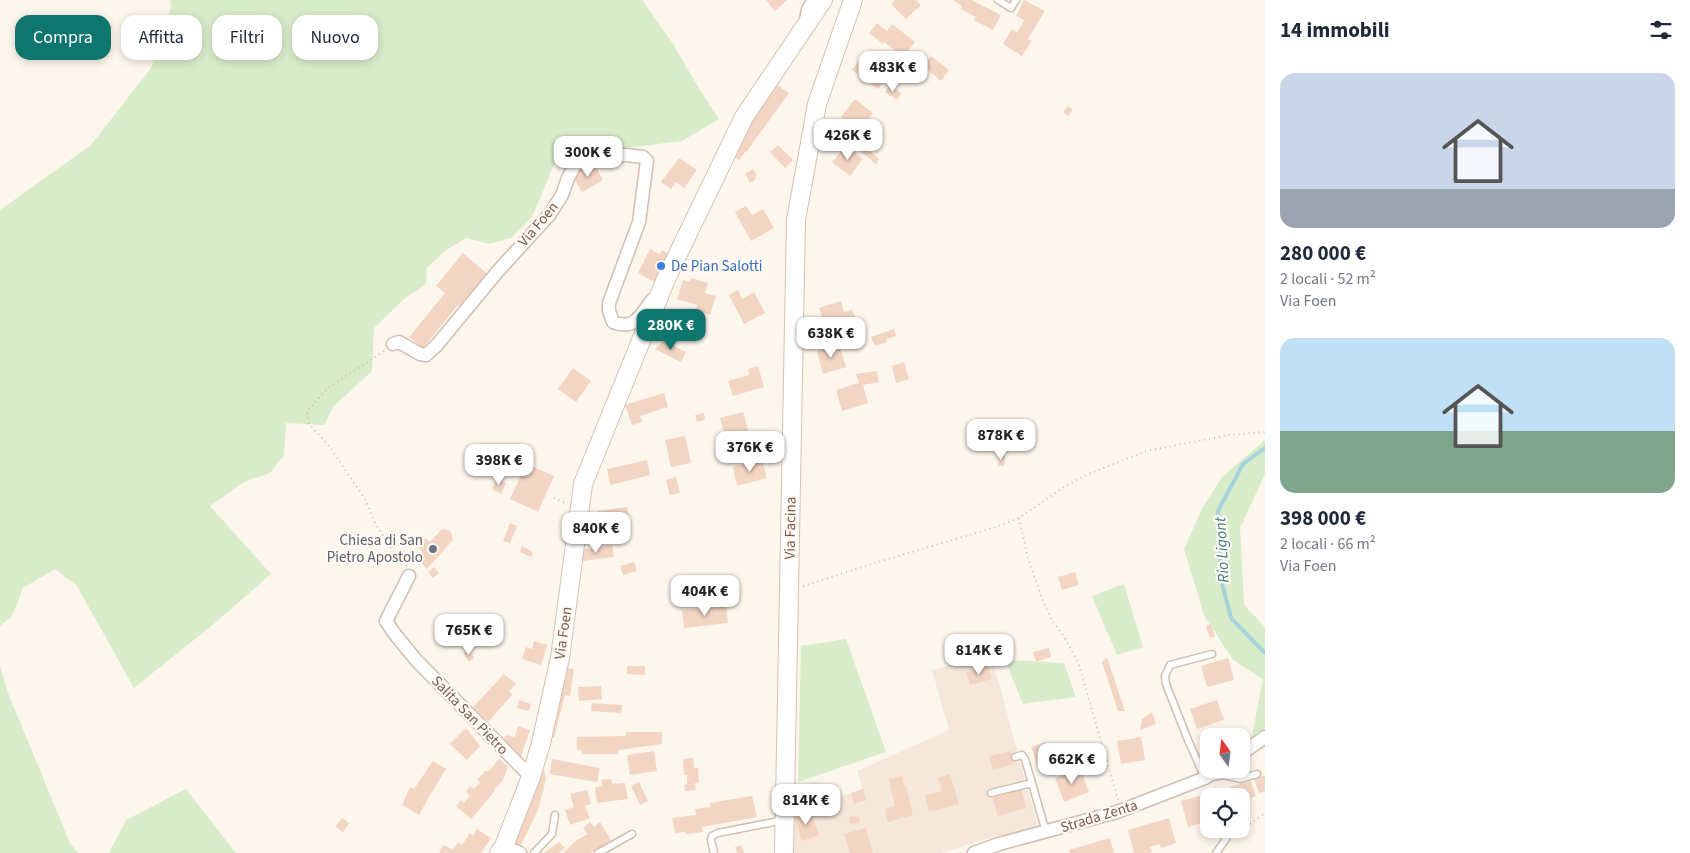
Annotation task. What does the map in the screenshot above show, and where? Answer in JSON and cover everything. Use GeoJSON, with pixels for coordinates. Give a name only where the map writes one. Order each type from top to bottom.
{"type":"FeatureCollection","features":[{"type":"Feature","properties":{"kind":"street","name":"Via Foen"},"geometry":{"type":"LineString","coordinates":[[507,851],[541,743],[560,658],[583,484],[666,278],[744,117],[823,0]]}},
{"type":"Feature","properties":{"kind":"street","name":"Via Facina"},"geometry":{"type":"LineString","coordinates":[[784,853],[796,220],[817,104],[852,0]]}},
{"type":"Feature","properties":{"kind":"street","name":"Via Foen"},"geometry":{"type":"LineString","coordinates":[[393,344],[399,342],[405,344],[420,354],[426,355],[436,346],[498,271],[550,214],[562,195],[575,165],[589,160],[626,155],[643,156],[647,161],[639,222],[609,303],[609,311],[613,322],[622,326],[628,325],[640,318],[666,278]]}},
{"type":"Feature","properties":{"kind":"street","name":"Salita San Pietro"},"geometry":{"type":"LineString","coordinates":[[409,576],[386,621],[416,660],[531,777]]}},
{"type":"Feature","properties":{"kind":"street"},"geometry":{"type":"LineString","coordinates":[[1250,748],[1265,737]]}},
{"type":"Feature","properties":{"kind":"street","name":"Strada Zenta"},"geometry":{"type":"LineString","coordinates":[[974,853],[989,851],[1122,810],[1205,778]]}},
{"type":"Feature","properties":{"kind":"lane"},"geometry":{"type":"LineString","coordinates":[[806,26],[802,19],[810,0]]}},
{"type":"Feature","properties":{"kind":"lane"},"geometry":{"type":"LineString","coordinates":[[998,0],[1011,8],[1016,0]]}},
{"type":"Feature","properties":{"kind":"lane"},"geometry":{"type":"LineString","coordinates":[[1200,766],[1172,701],[1166,684],[1166,676],[1170,665],[1212,654]]}},
{"type":"Feature","properties":{"kind":"lane"},"geometry":{"type":"LineString","coordinates":[[1015,757],[1022,755],[1025,759],[1046,832]]}},
{"type":"Feature","properties":{"kind":"lane"},"geometry":{"type":"LineString","coordinates":[[1250,776],[1257,774]]}},
{"type":"Feature","properties":{"kind":"lane"},"geometry":{"type":"LineString","coordinates":[[991,793],[1032,783]]}},
{"type":"Feature","properties":{"kind":"lane"},"geometry":{"type":"LineString","coordinates":[[534,853],[552,834],[555,815]]}},
{"type":"Feature","properties":{"kind":"lane"},"geometry":{"type":"LineString","coordinates":[[714,853],[711,840],[712,836],[718,833],[785,820]]}},
{"type":"Feature","properties":{"kind":"lane"},"geometry":{"type":"LineString","coordinates":[[598,853],[632,834]]}},
{"type":"Feature","properties":{"kind":"lane"},"geometry":{"type":"LineString","coordinates":[[1216,853],[1226,840],[1225,838]]}},
{"type":"Feature","properties":{"kind":"path"},"geometry":{"type":"LineString","coordinates":[[393,344],[328,388],[307,411],[309,424],[329,446],[366,498],[375,523],[409,576]]}},
{"type":"Feature","properties":{"kind":"path"},"geometry":{"type":"LineString","coordinates":[[789,590],[993,528],[1019,518],[1064,487],[1086,475],[1146,451],[1229,435],[1265,432]]}},
{"type":"Feature","properties":{"kind":"path"},"geometry":{"type":"LineString","coordinates":[[554,498],[568,504]]}},
{"type":"Feature","properties":{"kind":"path"},"geometry":{"type":"LineString","coordinates":[[1019,518],[1028,558],[1044,604],[1078,662],[1106,763],[1122,810]]}},
{"type":"Feature","properties":{"kind":"path"},"geometry":{"type":"LineString","coordinates":[[1234,839],[1239,832],[1265,813]]}},
{"type":"Feature","properties":{"kind":"shaded area"},"geometry":{"type":"Polygon","coordinates":[[[991,654],[1038,827],[979,841],[942,853],[784,853],[789,791],[817,782],[824,802],[863,789],[857,771],[949,730],[932,670],[991,654]]]}},
{"type":"Feature","properties":{"kind":"green space"},"geometry":{"type":"Polygon","coordinates":[[[170,0],[642,0],[673,44],[719,119],[682,141],[570,155],[554,165],[532,217],[511,238],[489,244],[466,238],[445,251],[427,268],[426,284],[404,299],[374,328],[372,371],[334,406],[324,425],[286,423],[284,455],[270,473],[244,482],[210,506],[271,574],[215,623],[134,688],[77,586],[55,569],[23,588],[12,616],[0,626],[0,210],[91,145],[151,68],[154,60],[202,60],[202,15],[169,15],[171,8],[170,0]]]}},
{"type":"Feature","properties":{"kind":"green space"},"geometry":{"type":"Polygon","coordinates":[[[1265,440],[1265,474],[1240,528],[1244,605],[1265,627],[1265,747],[1250,751],[1263,679],[1233,660],[1204,615],[1184,549],[1202,509],[1222,477],[1265,440]]]}},
{"type":"Feature","properties":{"kind":"green space"},"geometry":{"type":"Polygon","coordinates":[[[1124,584],[1143,647],[1117,655],[1092,596],[1124,584]]]}},
{"type":"Feature","properties":{"kind":"green space"},"geometry":{"type":"Polygon","coordinates":[[[846,639],[886,752],[798,782],[801,646],[846,639]]]}},
{"type":"Feature","properties":{"kind":"green space"},"geometry":{"type":"Polygon","coordinates":[[[1005,660],[1064,663],[1076,697],[1023,704],[1005,660]]]}},
{"type":"Feature","properties":{"kind":"green space"},"geometry":{"type":"Polygon","coordinates":[[[0,666],[8,693],[70,843],[78,853],[0,853],[0,666]]]}},
{"type":"Feature","properties":{"kind":"green space"},"geometry":{"type":"Polygon","coordinates":[[[186,789],[236,853],[109,853],[126,820],[186,789]]]}},
{"type":"Feature","properties":{"kind":"building"},"geometry":{"type":"Polygon","coordinates":[[[766,0],[787,0],[775,11],[766,0]]]}},
{"type":"Feature","properties":{"kind":"building"},"geometry":{"type":"Polygon","coordinates":[[[895,0],[916,0],[921,5],[906,19],[891,4],[895,0]]]}},
{"type":"Feature","properties":{"kind":"building"},"geometry":{"type":"Polygon","coordinates":[[[953,0],[971,0],[1001,15],[993,30],[974,20],[976,17],[961,9],[962,6],[953,0]]]}},
{"type":"Feature","properties":{"kind":"building"},"geometry":{"type":"Polygon","coordinates":[[[1024,0],[1045,11],[1028,39],[1032,41],[1022,56],[1003,44],[1012,29],[1017,33],[1024,20],[1016,16],[1024,0]]]}},
{"type":"Feature","properties":{"kind":"building"},"geometry":{"type":"Polygon","coordinates":[[[877,23],[887,31],[892,24],[915,42],[903,57],[869,33],[877,23]]]}},
{"type":"Feature","properties":{"kind":"building"},"geometry":{"type":"Polygon","coordinates":[[[865,53],[891,72],[878,89],[852,70],[865,53]]]}},
{"type":"Feature","properties":{"kind":"building"},"geometry":{"type":"Polygon","coordinates":[[[931,56],[949,70],[941,81],[923,66],[931,56]]]}},
{"type":"Feature","properties":{"kind":"building"},"geometry":{"type":"Polygon","coordinates":[[[774,83],[789,93],[739,160],[729,154],[774,83]]]}},
{"type":"Feature","properties":{"kind":"building"},"geometry":{"type":"Polygon","coordinates":[[[889,86],[901,93],[897,100],[885,92],[889,86]]]}},
{"type":"Feature","properties":{"kind":"building"},"geometry":{"type":"Polygon","coordinates":[[[855,99],[873,113],[864,124],[869,128],[864,134],[841,117],[855,99]]]}},
{"type":"Feature","properties":{"kind":"building"},"geometry":{"type":"Polygon","coordinates":[[[1068,106],[1073,110],[1068,116],[1063,112],[1068,106]]]}},
{"type":"Feature","properties":{"kind":"building"},"geometry":{"type":"Polygon","coordinates":[[[778,145],[793,160],[785,168],[770,152],[778,145]]]}},
{"type":"Feature","properties":{"kind":"building"},"geometry":{"type":"Polygon","coordinates":[[[846,145],[863,159],[850,176],[832,162],[846,145]]]}},
{"type":"Feature","properties":{"kind":"building"},"geometry":{"type":"Polygon","coordinates":[[[865,147],[879,159],[876,164],[861,152],[865,147]]]}},
{"type":"Feature","properties":{"kind":"building"},"geometry":{"type":"Polygon","coordinates":[[[679,158],[697,170],[684,188],[676,182],[671,189],[661,182],[679,158]]]}},
{"type":"Feature","properties":{"kind":"building"},"geometry":{"type":"Polygon","coordinates":[[[594,164],[603,180],[582,192],[572,175],[594,164]]]}},
{"type":"Feature","properties":{"kind":"building"},"geometry":{"type":"Polygon","coordinates":[[[753,169],[757,175],[756,179],[750,183],[745,174],[753,169]]]}},
{"type":"Feature","properties":{"kind":"building"},"geometry":{"type":"Polygon","coordinates":[[[746,206],[752,215],[763,209],[774,228],[751,241],[735,212],[746,206]]]}},
{"type":"Feature","properties":{"kind":"building"},"geometry":{"type":"Polygon","coordinates":[[[650,249],[660,254],[662,250],[673,257],[658,284],[638,273],[650,249]]]}},
{"type":"Feature","properties":{"kind":"building"},"geometry":{"type":"Polygon","coordinates":[[[463,253],[491,277],[464,310],[458,305],[423,348],[409,337],[445,293],[436,286],[463,253]]]}},
{"type":"Feature","properties":{"kind":"building"},"geometry":{"type":"Polygon","coordinates":[[[691,278],[708,283],[705,293],[716,296],[710,315],[696,311],[697,305],[677,299],[683,280],[690,282],[691,278]]]}},
{"type":"Feature","properties":{"kind":"building"},"geometry":{"type":"Polygon","coordinates":[[[738,290],[742,299],[754,292],[765,313],[744,324],[729,295],[738,290]]]}},
{"type":"Feature","properties":{"kind":"building"},"geometry":{"type":"Polygon","coordinates":[[[841,301],[844,312],[852,310],[856,319],[847,322],[848,325],[827,332],[819,308],[841,301]]]}},
{"type":"Feature","properties":{"kind":"building"},"geometry":{"type":"Polygon","coordinates":[[[894,329],[896,336],[886,339],[887,342],[875,346],[871,337],[894,329]]]}},
{"type":"Feature","properties":{"kind":"building"},"geometry":{"type":"Polygon","coordinates":[[[664,341],[686,352],[681,362],[655,349],[664,341]]]}},
{"type":"Feature","properties":{"kind":"building"},"geometry":{"type":"Polygon","coordinates":[[[839,344],[846,367],[823,374],[817,351],[839,344]]]}},
{"type":"Feature","properties":{"kind":"building"},"geometry":{"type":"Polygon","coordinates":[[[904,362],[909,379],[896,383],[892,366],[904,362]]]}},
{"type":"Feature","properties":{"kind":"building"},"geometry":{"type":"Polygon","coordinates":[[[758,366],[764,387],[733,396],[728,381],[749,375],[748,369],[758,366]]]}},
{"type":"Feature","properties":{"kind":"building"},"geometry":{"type":"Polygon","coordinates":[[[573,368],[591,381],[576,402],[558,389],[573,368]]]}},
{"type":"Feature","properties":{"kind":"building"},"geometry":{"type":"Polygon","coordinates":[[[877,371],[879,382],[863,385],[868,403],[842,411],[836,390],[859,383],[856,374],[877,371]]]}},
{"type":"Feature","properties":{"kind":"building"},"geometry":{"type":"Polygon","coordinates":[[[664,393],[668,407],[640,416],[642,422],[632,425],[625,405],[664,393]]]}},
{"type":"Feature","properties":{"kind":"building"},"geometry":{"type":"Polygon","coordinates":[[[743,412],[751,441],[728,447],[720,418],[743,412]]]}},
{"type":"Feature","properties":{"kind":"building"},"geometry":{"type":"Polygon","coordinates":[[[704,413],[705,420],[697,422],[695,415],[704,413]]]}},
{"type":"Feature","properties":{"kind":"building"},"geometry":{"type":"Polygon","coordinates":[[[685,436],[691,463],[671,467],[665,440],[685,436]]]}},
{"type":"Feature","properties":{"kind":"building"},"geometry":{"type":"Polygon","coordinates":[[[999,455],[1005,456],[1004,466],[998,466],[999,455]]]}},
{"type":"Feature","properties":{"kind":"building"},"geometry":{"type":"Polygon","coordinates":[[[647,460],[650,475],[610,485],[607,469],[647,460]]]}},
{"type":"Feature","properties":{"kind":"building"},"geometry":{"type":"Polygon","coordinates":[[[762,460],[767,478],[737,486],[733,467],[762,460]]]}},
{"type":"Feature","properties":{"kind":"building"},"geometry":{"type":"Polygon","coordinates":[[[520,461],[554,476],[538,512],[510,499],[524,469],[518,466],[520,461]]]}},
{"type":"Feature","properties":{"kind":"building"},"geometry":{"type":"Polygon","coordinates":[[[676,477],[680,493],[670,495],[666,480],[676,477]]]}},
{"type":"Feature","properties":{"kind":"building"},"geometry":{"type":"Polygon","coordinates":[[[497,479],[506,483],[501,494],[492,489],[497,479]]]}},
{"type":"Feature","properties":{"kind":"building"},"geometry":{"type":"Polygon","coordinates":[[[627,507],[631,528],[617,531],[616,528],[602,531],[598,511],[627,507]]]}},
{"type":"Feature","properties":{"kind":"building"},"geometry":{"type":"Polygon","coordinates":[[[510,523],[517,526],[510,543],[503,541],[510,523]]]}},
{"type":"Feature","properties":{"kind":"building","name":"Chiesa di San Pietro Apostolo"},"geometry":{"type":"Polygon","coordinates":[[[445,529],[451,532],[453,540],[427,569],[417,558],[422,551],[418,547],[425,538],[430,542],[441,530],[445,529]]]}},
{"type":"Feature","properties":{"kind":"building"},"geometry":{"type":"Polygon","coordinates":[[[612,545],[614,557],[576,562],[580,550],[612,545]]]}},
{"type":"Feature","properties":{"kind":"building"},"geometry":{"type":"Polygon","coordinates":[[[522,546],[533,552],[531,557],[520,552],[522,546]]]}},
{"type":"Feature","properties":{"kind":"building"},"geometry":{"type":"Polygon","coordinates":[[[634,562],[637,571],[623,575],[620,566],[634,562]]]}},
{"type":"Feature","properties":{"kind":"building"},"geometry":{"type":"Polygon","coordinates":[[[434,567],[439,573],[433,578],[428,572],[434,567]]]}},
{"type":"Feature","properties":{"kind":"building"},"geometry":{"type":"Polygon","coordinates":[[[1075,572],[1079,585],[1062,590],[1058,577],[1075,572]]]}},
{"type":"Feature","properties":{"kind":"building"},"geometry":{"type":"Polygon","coordinates":[[[726,606],[728,623],[684,628],[682,610],[726,606]]]}},
{"type":"Feature","properties":{"kind":"building"},"geometry":{"type":"Polygon","coordinates":[[[1211,624],[1215,637],[1210,638],[1206,626],[1211,624]]]}},
{"type":"Feature","properties":{"kind":"building"},"geometry":{"type":"Polygon","coordinates":[[[534,641],[547,645],[541,665],[522,659],[526,647],[532,649],[534,641]]]}},
{"type":"Feature","properties":{"kind":"building"},"geometry":{"type":"Polygon","coordinates":[[[1049,648],[1051,657],[1036,662],[1033,652],[1049,648]]]}},
{"type":"Feature","properties":{"kind":"building"},"geometry":{"type":"Polygon","coordinates":[[[469,650],[474,658],[469,662],[463,653],[469,650]]]}},
{"type":"Feature","properties":{"kind":"building"},"geometry":{"type":"Polygon","coordinates":[[[1107,658],[1125,711],[1118,711],[1102,662],[1107,658]]]}},
{"type":"Feature","properties":{"kind":"building"},"geometry":{"type":"Polygon","coordinates":[[[1228,658],[1234,680],[1207,687],[1201,666],[1228,658]]]}},
{"type":"Feature","properties":{"kind":"building"},"geometry":{"type":"Polygon","coordinates":[[[553,666],[574,669],[570,696],[565,695],[554,738],[551,737],[548,752],[534,749],[553,666]]]}},
{"type":"Feature","properties":{"kind":"building"},"geometry":{"type":"Polygon","coordinates":[[[627,666],[645,666],[645,675],[627,674],[627,666]]]}},
{"type":"Feature","properties":{"kind":"building"},"geometry":{"type":"Polygon","coordinates":[[[988,666],[992,679],[970,685],[966,672],[988,666]]]}},
{"type":"Feature","properties":{"kind":"building"},"geometry":{"type":"Polygon","coordinates":[[[504,674],[516,684],[509,691],[512,695],[487,723],[473,707],[504,674]]]}},
{"type":"Feature","properties":{"kind":"building"},"geometry":{"type":"Polygon","coordinates":[[[601,686],[602,699],[579,701],[578,687],[601,686]]]}},
{"type":"Feature","properties":{"kind":"building"},"geometry":{"type":"Polygon","coordinates":[[[519,700],[531,704],[529,711],[517,708],[519,700]]]}},
{"type":"Feature","properties":{"kind":"building"},"geometry":{"type":"Polygon","coordinates":[[[1217,700],[1224,720],[1197,729],[1190,709],[1217,700]]]}},
{"type":"Feature","properties":{"kind":"building"},"geometry":{"type":"Polygon","coordinates":[[[592,703],[622,705],[621,713],[591,711],[592,703]]]}},
{"type":"Feature","properties":{"kind":"building"},"geometry":{"type":"Polygon","coordinates":[[[1152,712],[1156,724],[1140,730],[1142,719],[1152,712]]]}},
{"type":"Feature","properties":{"kind":"building"},"geometry":{"type":"Polygon","coordinates":[[[518,726],[530,730],[520,759],[500,746],[506,735],[515,737],[518,726]]]}},
{"type":"Feature","properties":{"kind":"building"},"geometry":{"type":"Polygon","coordinates":[[[466,728],[480,746],[467,760],[450,744],[466,728]]]}},
{"type":"Feature","properties":{"kind":"building"},"geometry":{"type":"Polygon","coordinates":[[[626,732],[662,732],[662,744],[618,750],[618,754],[582,754],[582,750],[577,750],[577,737],[626,736],[626,732]]]}},
{"type":"Feature","properties":{"kind":"building"},"geometry":{"type":"Polygon","coordinates":[[[1141,737],[1145,760],[1121,764],[1117,741],[1141,737]]]}},
{"type":"Feature","properties":{"kind":"building"},"geometry":{"type":"Polygon","coordinates":[[[1046,742],[1054,764],[1039,770],[1031,747],[1046,742]]]}},
{"type":"Feature","properties":{"kind":"building"},"geometry":{"type":"Polygon","coordinates":[[[654,751],[657,771],[630,775],[627,755],[654,751]]]}},
{"type":"Feature","properties":{"kind":"building"},"geometry":{"type":"Polygon","coordinates":[[[1011,751],[1014,764],[993,770],[989,756],[1011,751]]]}},
{"type":"Feature","properties":{"kind":"building"},"geometry":{"type":"Polygon","coordinates":[[[693,758],[694,768],[698,768],[699,782],[695,783],[696,790],[685,791],[684,785],[687,784],[687,775],[684,775],[683,759],[693,758]]]}},
{"type":"Feature","properties":{"kind":"building"},"geometry":{"type":"Polygon","coordinates":[[[499,759],[508,767],[503,780],[471,819],[456,806],[461,800],[464,803],[470,796],[466,792],[470,786],[474,789],[480,782],[477,780],[485,771],[489,771],[499,759]]]}},
{"type":"Feature","properties":{"kind":"building"},"geometry":{"type":"Polygon","coordinates":[[[552,759],[600,768],[597,782],[550,774],[552,759]]]}},
{"type":"Feature","properties":{"kind":"building"},"geometry":{"type":"Polygon","coordinates":[[[433,761],[446,769],[419,815],[402,805],[410,787],[414,789],[433,761]]]}},
{"type":"Feature","properties":{"kind":"building"},"geometry":{"type":"Polygon","coordinates":[[[530,764],[544,770],[546,779],[538,810],[520,847],[501,837],[530,764]]]}},
{"type":"Feature","properties":{"kind":"building"},"geometry":{"type":"Polygon","coordinates":[[[1080,768],[1089,792],[1064,802],[1055,778],[1080,768]]]}},
{"type":"Feature","properties":{"kind":"building"},"geometry":{"type":"Polygon","coordinates":[[[950,774],[959,804],[929,812],[925,795],[942,791],[938,778],[950,774]]]}},
{"type":"Feature","properties":{"kind":"building"},"geometry":{"type":"Polygon","coordinates":[[[1265,775],[1265,791],[1259,793],[1254,779],[1265,775]]]}},
{"type":"Feature","properties":{"kind":"building"},"geometry":{"type":"Polygon","coordinates":[[[902,776],[913,815],[888,822],[885,809],[895,806],[889,779],[902,776]]]}},
{"type":"Feature","properties":{"kind":"building"},"geometry":{"type":"Polygon","coordinates":[[[611,779],[612,784],[625,783],[628,799],[597,803],[595,787],[602,786],[601,780],[611,779]]]}},
{"type":"Feature","properties":{"kind":"building"},"geometry":{"type":"Polygon","coordinates":[[[1251,781],[1256,796],[1250,801],[1250,788],[1230,787],[1251,781]]]}},
{"type":"Feature","properties":{"kind":"building"},"geometry":{"type":"Polygon","coordinates":[[[639,782],[648,801],[640,805],[631,786],[639,782]]]}},
{"type":"Feature","properties":{"kind":"building"},"geometry":{"type":"Polygon","coordinates":[[[863,789],[866,800],[854,804],[851,793],[863,789]]]}},
{"type":"Feature","properties":{"kind":"building"},"geometry":{"type":"Polygon","coordinates":[[[1021,789],[1026,808],[998,816],[992,797],[1021,789]]]}},
{"type":"Feature","properties":{"kind":"building"},"geometry":{"type":"Polygon","coordinates":[[[587,790],[591,804],[585,806],[590,818],[570,825],[565,810],[574,807],[570,794],[587,790]]]}},
{"type":"Feature","properties":{"kind":"building"},"geometry":{"type":"Polygon","coordinates":[[[752,796],[757,817],[702,827],[703,832],[675,833],[672,818],[696,815],[695,809],[711,807],[710,803],[752,796]]]}},
{"type":"Feature","properties":{"kind":"building"},"geometry":{"type":"Polygon","coordinates":[[[1200,796],[1200,824],[1188,827],[1181,801],[1200,796]]]}},
{"type":"Feature","properties":{"kind":"building"},"geometry":{"type":"Polygon","coordinates":[[[811,812],[819,835],[802,841],[794,818],[811,812]]]}},
{"type":"Feature","properties":{"kind":"building"},"geometry":{"type":"Polygon","coordinates":[[[859,816],[860,823],[850,824],[849,817],[859,816]]]}},
{"type":"Feature","properties":{"kind":"building"},"geometry":{"type":"Polygon","coordinates":[[[342,818],[349,823],[343,832],[335,827],[342,818]]]}},
{"type":"Feature","properties":{"kind":"building"},"geometry":{"type":"Polygon","coordinates":[[[1169,818],[1176,843],[1161,848],[1160,844],[1150,847],[1152,852],[1134,853],[1128,830],[1169,818]]]}},
{"type":"Feature","properties":{"kind":"building"},"geometry":{"type":"Polygon","coordinates":[[[590,822],[594,827],[600,822],[611,840],[591,853],[563,853],[577,840],[588,834],[583,828],[590,822]]]}},
{"type":"Feature","properties":{"kind":"building"},"geometry":{"type":"Polygon","coordinates":[[[866,828],[873,853],[850,853],[844,834],[866,828]]]}},
{"type":"Feature","properties":{"kind":"building"},"geometry":{"type":"Polygon","coordinates":[[[477,829],[491,838],[481,853],[439,853],[443,845],[453,850],[458,842],[462,845],[470,833],[473,836],[477,829]]]}},
{"type":"Feature","properties":{"kind":"building"},"geometry":{"type":"Polygon","coordinates":[[[1110,838],[1114,853],[1070,853],[1069,850],[1110,838]]]}},
{"type":"Feature","properties":{"kind":"building"},"geometry":{"type":"Polygon","coordinates":[[[559,842],[565,848],[559,853],[544,853],[559,842]]]}},
{"type":"Feature","properties":{"kind":"building"},"geometry":{"type":"Polygon","coordinates":[[[741,845],[744,853],[737,853],[735,847],[741,845]]]}},
{"type":"Feature","properties":{"kind":"waterway","name":"Rio Ligont"},"geometry":{"type":"LineString","coordinates":[[1265,448],[1243,464],[1218,511],[1221,579],[1231,618],[1265,653]]}},
{"type":"Feature","properties":{"kind":"place","name":"De Pian Salotti"},"geometry":{"type":"Point","coordinates":[661,266]}},
{"type":"Feature","properties":{"kind":"place","name":"Chiesa di San Pietro Apostolo"},"geometry":{"type":"Point","coordinates":[433,549]}}]}
